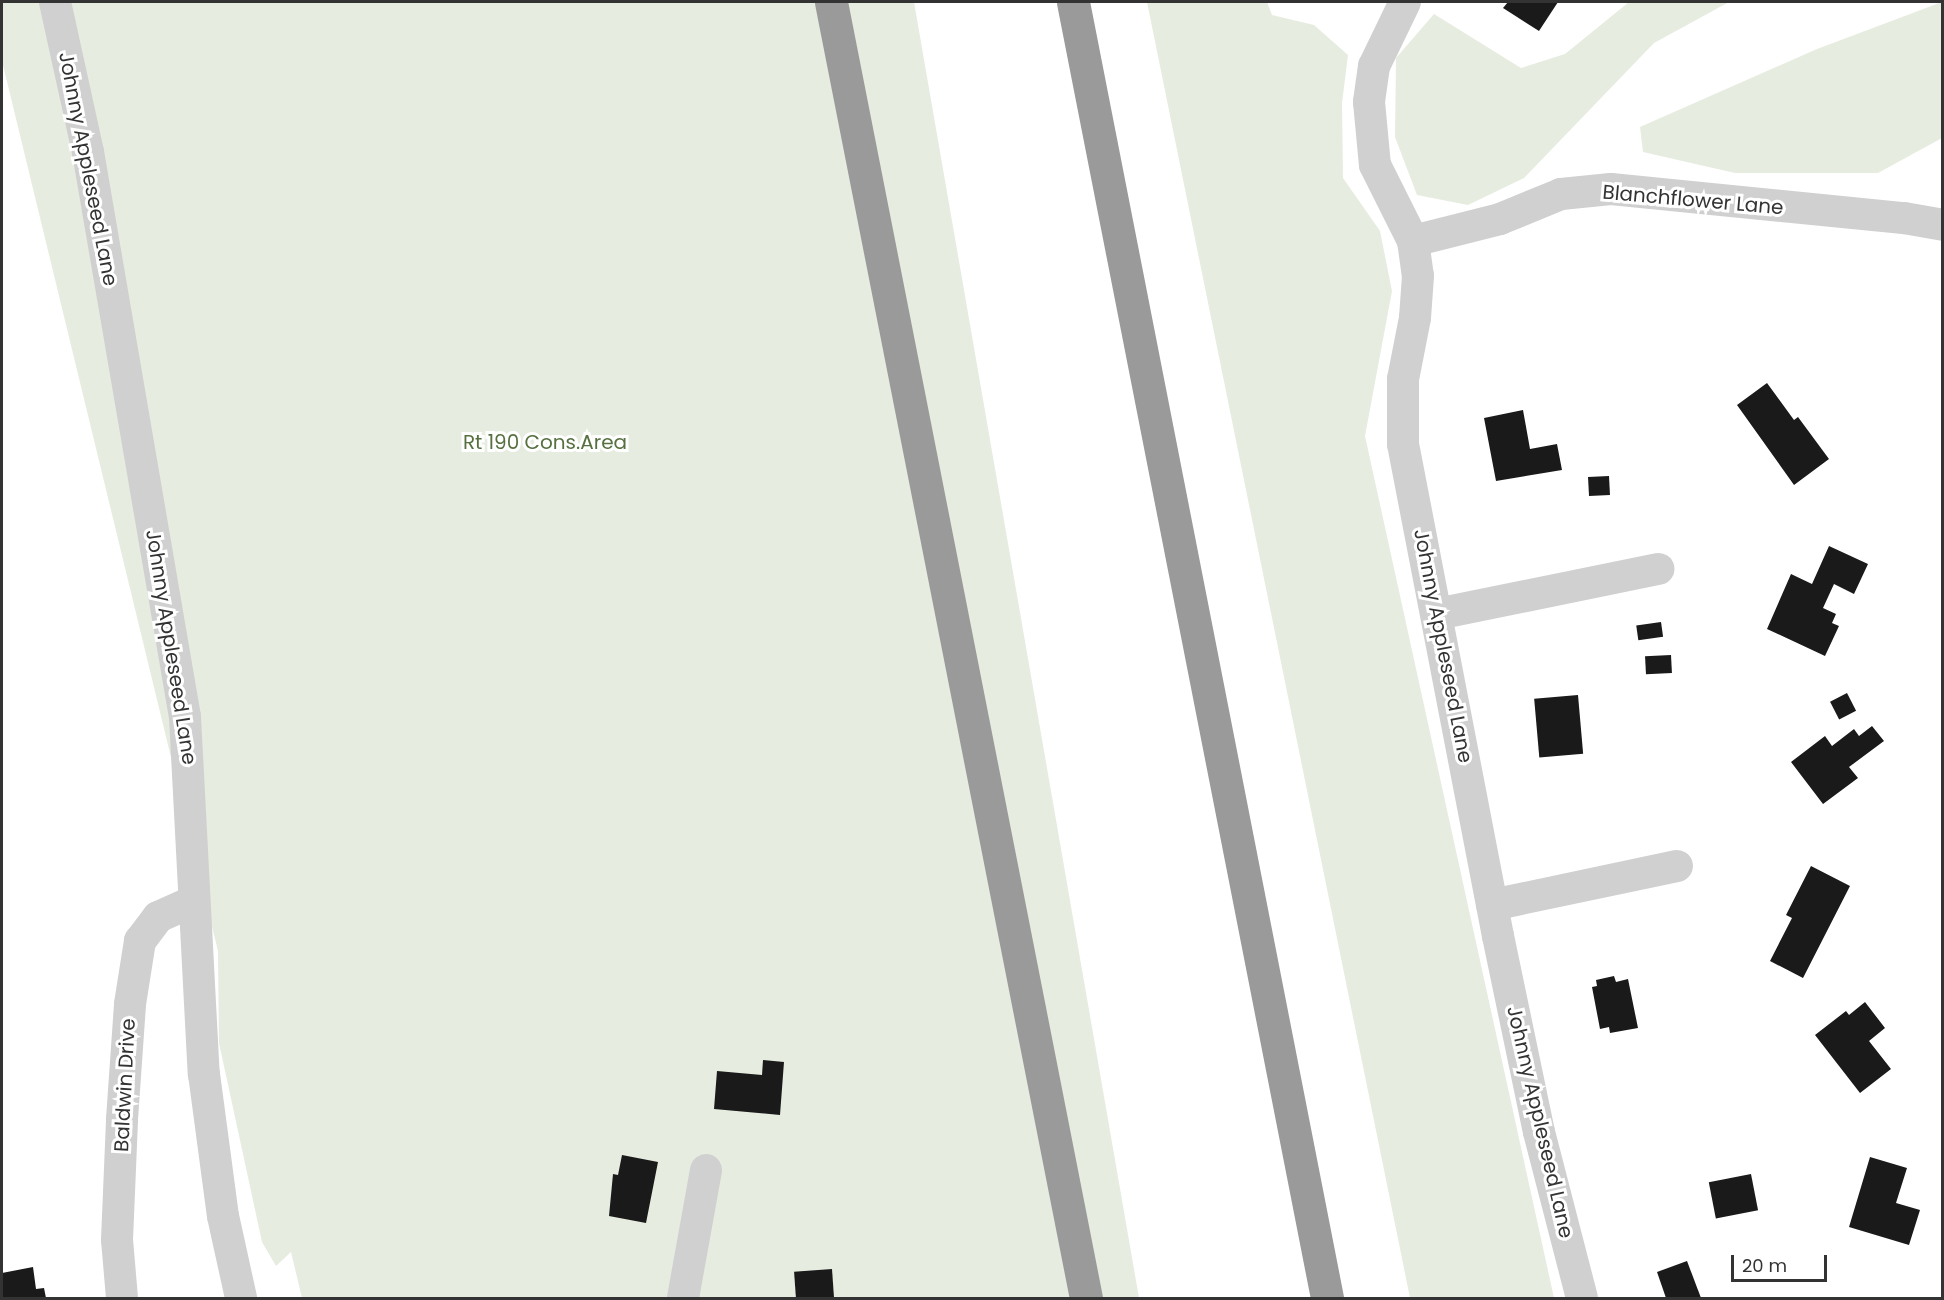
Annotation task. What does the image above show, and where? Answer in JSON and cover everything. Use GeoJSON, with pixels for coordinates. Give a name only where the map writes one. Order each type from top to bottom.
{"type":"FeatureCollection","features":[{"type":"Feature","properties":{"kind":"highway"},"geometry":{"type":"LineString","coordinates":[[831,2],[1086,1299]]}},
{"type":"Feature","properties":{"kind":"highway"},"geometry":{"type":"LineString","coordinates":[[1073,2],[1327,1299]]}},
{"type":"Feature","properties":{"kind":"street","name":"Johnny Appleseed Lane"},"geometry":{"type":"LineString","coordinates":[[55,2],[88,153],[185,717],[192,788],[194,901],[212,1146],[240,1299]]}},
{"type":"Feature","properties":{"kind":"street","name":"Johnny Appleseed Lane"},"geometry":{"type":"LineString","coordinates":[[1405,2],[1374,66],[1369,119],[1375,165],[1413,241],[1418,276],[1415,318],[1403,379],[1403,444],[1492,905],[1539,1132],[1582,1299]]}},
{"type":"Feature","properties":{"kind":"street","name":"Blanchflower Lane"},"geometry":{"type":"LineString","coordinates":[[1413,241],[1500,219],[1561,194],[1611,189],[1904,218],[1942,225]]}},
{"type":"Feature","properties":{"kind":"street"},"geometry":{"type":"LineString","coordinates":[[1437,614],[1658,569]]}},
{"type":"Feature","properties":{"kind":"street"},"geometry":{"type":"LineString","coordinates":[[1492,905],[1677,866]]}},
{"type":"Feature","properties":{"kind":"street","name":"Baldwin Drive"},"geometry":{"type":"LineString","coordinates":[[122,1299],[117,1240],[122,1119],[130,1004],[140,941],[158,917],[194,901]]}},
{"type":"Feature","properties":{"kind":"street"},"geometry":{"type":"LineString","coordinates":[[683,1299],[706,1170]]}},
{"type":"Feature","properties":{"kind":"green space","name":"Rt 190 Cons.Area"},"geometry":{"type":"Polygon","coordinates":[[[2,2],[914,2],[1139,1298],[302,1298],[291,1252],[276,1266],[262,1242],[219,1043],[218,951],[2,61],[2,2]]]}},
{"type":"Feature","properties":{"kind":"green space"},"geometry":{"type":"Polygon","coordinates":[[[1147,2],[1267,2],[1272,15],[1314,25],[1348,55],[1342,103],[1343,178],[1380,231],[1392,291],[1365,436],[1554,1298],[1410,1298],[1147,2]]]}},
{"type":"Feature","properties":{"kind":"green space"},"geometry":{"type":"Polygon","coordinates":[[[1629,2],[1729,2],[1654,43],[1524,178],[1468,205],[1417,195],[1395,137],[1396,58],[1434,14],[1521,68],[1565,54],[1629,2]]]}},
{"type":"Feature","properties":{"kind":"green space"},"geometry":{"type":"Polygon","coordinates":[[[1942,2],[1942,138],[1878,173],[1735,173],[1643,152],[1640,127],[1817,49],[1942,2]]]}},
{"type":"Feature","properties":{"kind":"building"},"geometry":{"type":"Polygon","coordinates":[[[1508,2],[1558,2],[1539,31],[1503,8],[1508,2]]]}},
{"type":"Feature","properties":{"kind":"building"},"geometry":{"type":"Polygon","coordinates":[[[1767,383],[1794,420],[1798,417],[1829,459],[1794,485],[1737,405],[1767,383]]]}},
{"type":"Feature","properties":{"kind":"building"},"geometry":{"type":"Polygon","coordinates":[[[1523,410],[1530,449],[1557,444],[1562,470],[1496,481],[1484,418],[1523,410]]]}},
{"type":"Feature","properties":{"kind":"building"},"geometry":{"type":"Polygon","coordinates":[[[1609,476],[1610,495],[1589,496],[1588,477],[1609,476]]]}},
{"type":"Feature","properties":{"kind":"building"},"geometry":{"type":"Polygon","coordinates":[[[1829,546],[1868,564],[1854,594],[1834,584],[1823,608],[1836,614],[1832,623],[1839,626],[1825,656],[1767,629],[1791,574],[1812,584],[1829,546]]]}},
{"type":"Feature","properties":{"kind":"building"},"geometry":{"type":"Polygon","coordinates":[[[1661,622],[1663,637],[1638,640],[1636,625],[1661,622]]]}},
{"type":"Feature","properties":{"kind":"building"},"geometry":{"type":"Polygon","coordinates":[[[1671,655],[1672,673],[1646,674],[1645,656],[1671,655]]]}},
{"type":"Feature","properties":{"kind":"building"},"geometry":{"type":"Polygon","coordinates":[[[1847,693],[1856,711],[1839,719],[1830,702],[1847,693]]]}},
{"type":"Feature","properties":{"kind":"building"},"geometry":{"type":"Polygon","coordinates":[[[1578,695],[1583,754],[1539,758],[1534,699],[1578,695]]]}},
{"type":"Feature","properties":{"kind":"building"},"geometry":{"type":"Polygon","coordinates":[[[1872,726],[1884,741],[1849,767],[1858,778],[1823,804],[1791,762],[1825,736],[1832,746],[1854,729],[1859,736],[1872,726]]]}},
{"type":"Feature","properties":{"kind":"building"},"geometry":{"type":"Polygon","coordinates":[[[1811,866],[1850,886],[1803,978],[1770,961],[1792,918],[1786,915],[1811,866]]]}},
{"type":"Feature","properties":{"kind":"building"},"geometry":{"type":"Polygon","coordinates":[[[1614,976],[1616,982],[1628,979],[1638,1028],[1610,1033],[1609,1027],[1600,1029],[1592,987],[1597,986],[1596,980],[1614,976]]]}},
{"type":"Feature","properties":{"kind":"building"},"geometry":{"type":"Polygon","coordinates":[[[1865,1002],[1885,1028],[1869,1041],[1891,1069],[1860,1093],[1815,1035],[1846,1011],[1849,1015],[1865,1002]]]}},
{"type":"Feature","properties":{"kind":"building"},"geometry":{"type":"Polygon","coordinates":[[[763,1060],[784,1062],[780,1115],[714,1109],[717,1071],[762,1075],[763,1060]]]}},
{"type":"Feature","properties":{"kind":"building"},"geometry":{"type":"Polygon","coordinates":[[[622,1155],[658,1162],[646,1223],[609,1216],[613,1174],[618,1175],[622,1155]]]}},
{"type":"Feature","properties":{"kind":"building"},"geometry":{"type":"Polygon","coordinates":[[[1870,1157],[1907,1168],[1896,1203],[1920,1210],[1909,1245],[1849,1227],[1870,1157]]]}},
{"type":"Feature","properties":{"kind":"building"},"geometry":{"type":"Polygon","coordinates":[[[1751,1174],[1758,1210],[1716,1219],[1709,1182],[1751,1174]]]}},
{"type":"Feature","properties":{"kind":"building"},"geometry":{"type":"Polygon","coordinates":[[[1687,1261],[1701,1298],[1666,1298],[1657,1272],[1687,1261]]]}},
{"type":"Feature","properties":{"kind":"building"},"geometry":{"type":"Polygon","coordinates":[[[33,1267],[36,1289],[44,1288],[46,1298],[2,1298],[2,1273],[33,1267]]]}},
{"type":"Feature","properties":{"kind":"building"},"geometry":{"type":"Polygon","coordinates":[[[832,1269],[834,1297],[796,1298],[794,1272],[832,1269]]]}}]}
